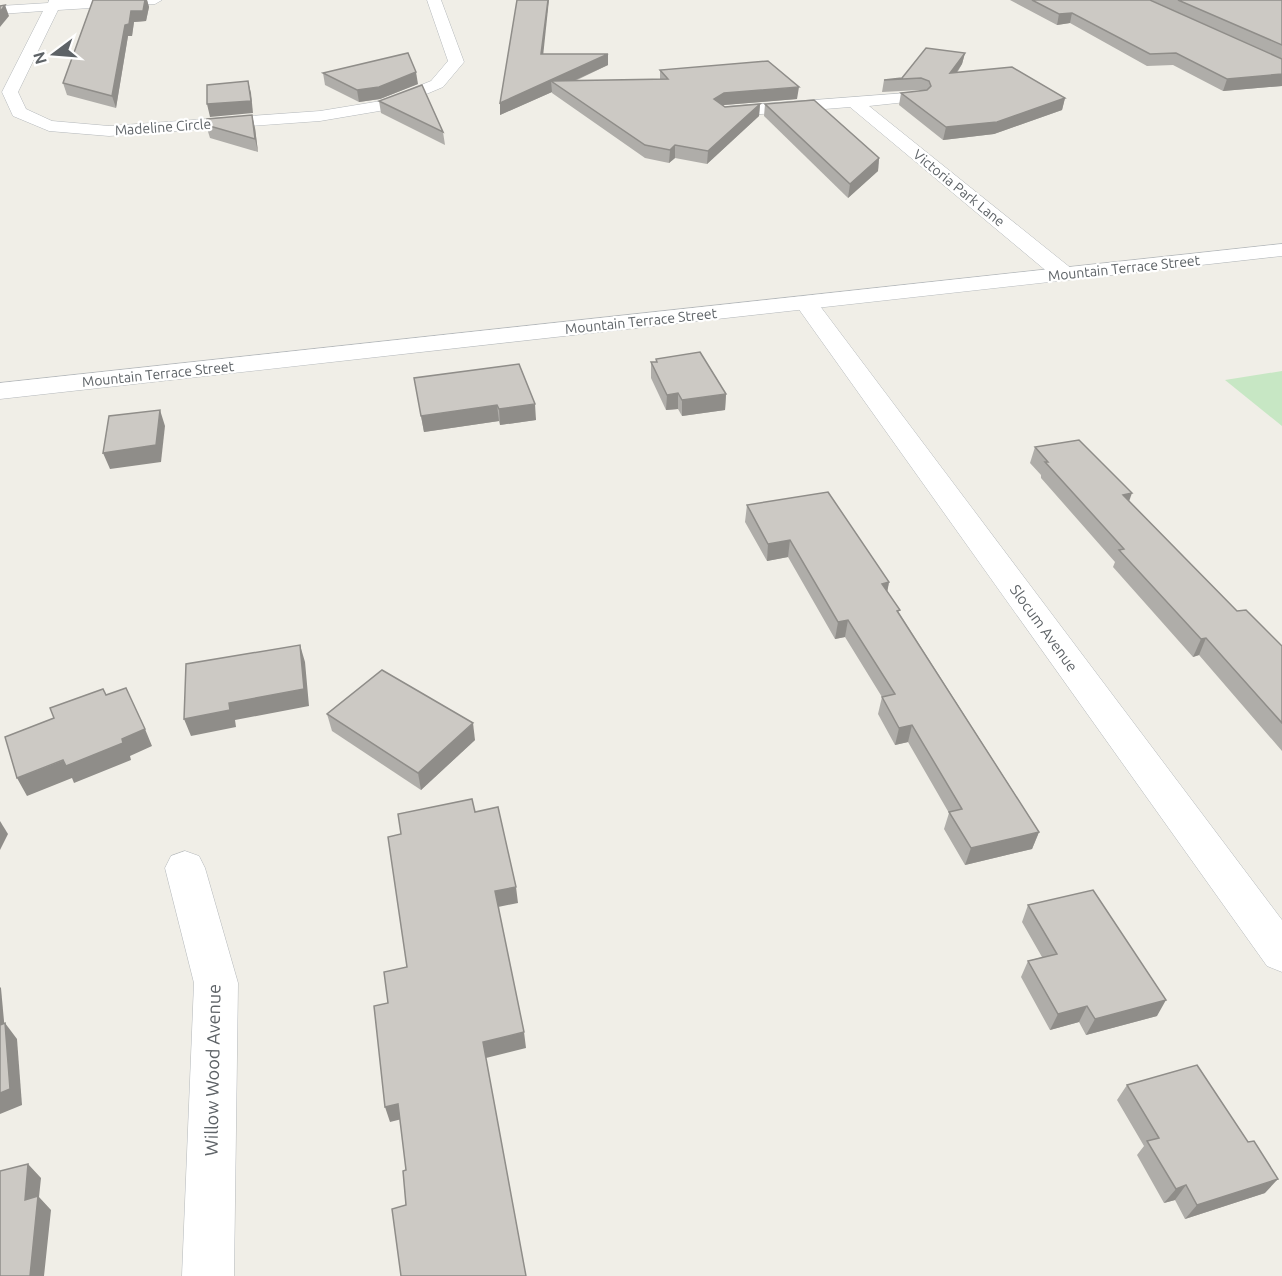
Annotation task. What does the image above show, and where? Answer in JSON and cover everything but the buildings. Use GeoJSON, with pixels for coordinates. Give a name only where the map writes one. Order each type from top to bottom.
{"type":"FeatureCollection","features":[{"type":"Feature","properties":{"kind":"street"},"geometry":{"type":"LineString","coordinates":[[0,10],[55,3],[155,0]]}},
{"type":"Feature","properties":{"kind":"street","name":"Madeline Circle"},"geometry":{"type":"LineString","coordinates":[[55,3],[10,92],[19,112],[49,126],[109,131],[320,116],[385,105],[437,84],[456,62],[434,0]]}},
{"type":"Feature","properties":{"kind":"street"},"geometry":{"type":"LineString","coordinates":[[724,112],[919,97]]}},
{"type":"Feature","properties":{"kind":"street","name":"Victoria Park Lane"},"geometry":{"type":"LineString","coordinates":[[854,102],[1064,274]]}},
{"type":"Feature","properties":{"kind":"street","name":"Mountain Terrace Street"},"geometry":{"type":"LineString","coordinates":[[0,391],[1282,250]]}},
{"type":"Feature","properties":{"kind":"street","name":"Slocum Avenue"},"geometry":{"type":"LineString","coordinates":[[806,303],[1282,953]]}},
{"type":"Feature","properties":{"kind":"street","name":"Willow Wood Avenue"},"geometry":{"type":"LineString","coordinates":[[184,868],[216,983],[208,1276]]}},
{"type":"Feature","properties":{"kind":"green space"},"geometry":{"type":"Polygon","coordinates":[[[1282,371],[1282,426],[1225,380],[1282,371]]]}}]}
